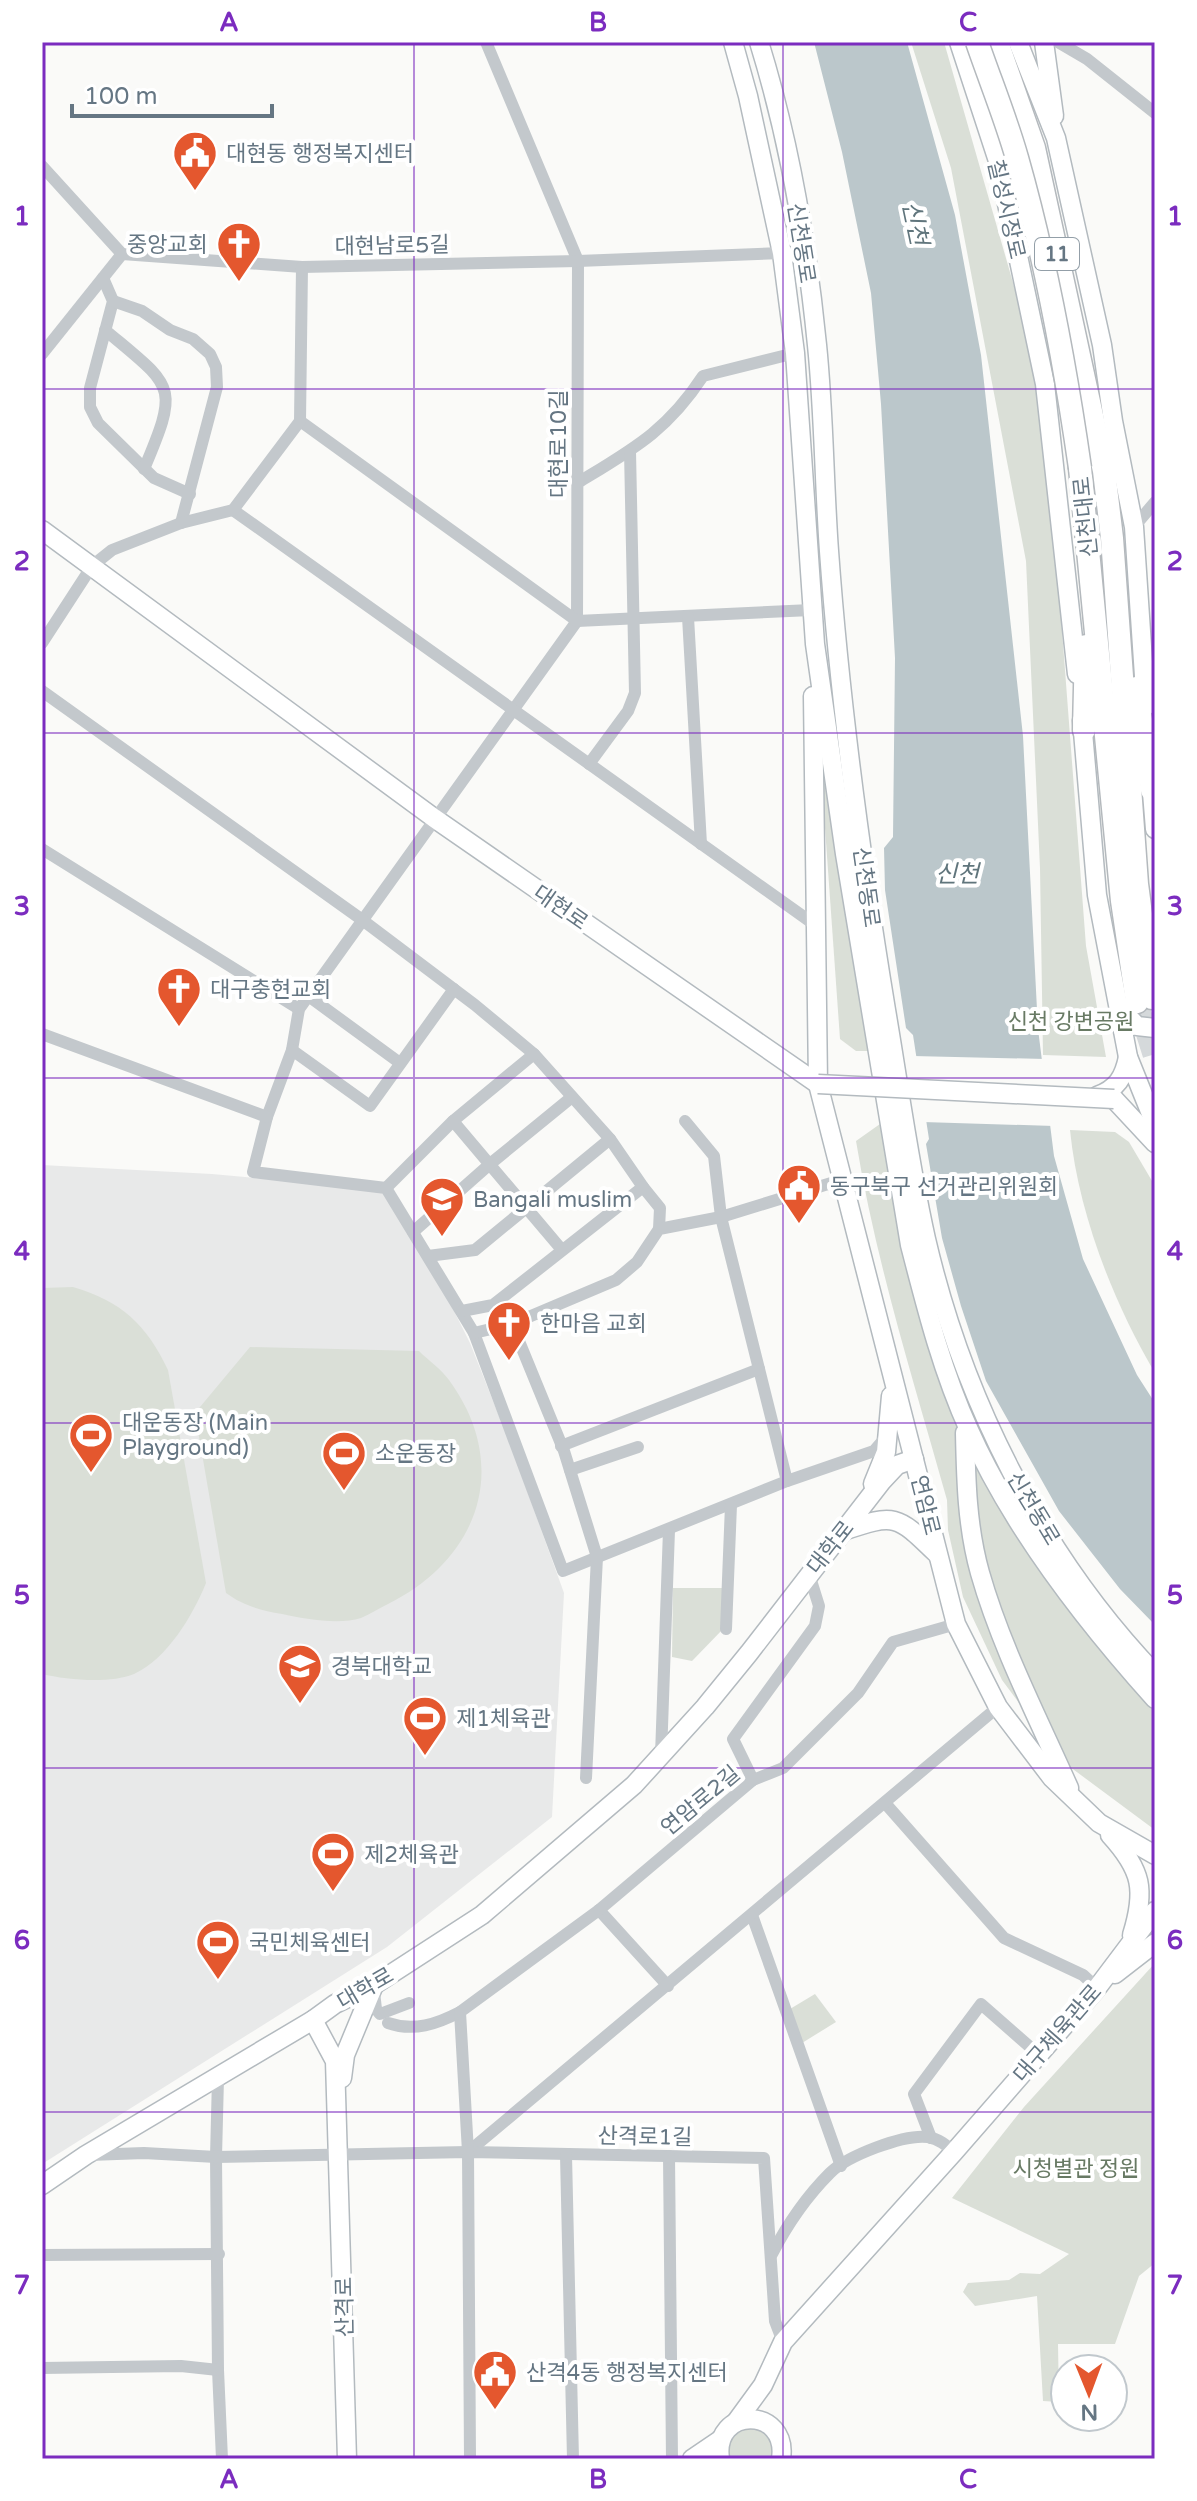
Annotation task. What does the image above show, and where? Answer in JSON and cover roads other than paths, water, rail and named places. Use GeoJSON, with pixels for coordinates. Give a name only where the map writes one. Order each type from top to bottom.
{"type":"FeatureCollection","features":[{"type":"Feature","properties":{"kind":"highway","name":"신천대로"},"geometry":{"type":"LineString","coordinates":[[975,42],[1016,155],[1066,373],[1080,468],[1122,901],[1136,1002]]}},
{"type":"Feature","properties":{"kind":"highway","name":"신천대로"},"geometry":{"type":"LineString","coordinates":[[999,42],[1034,148],[1104,471],[1112,538],[1137,884],[1136,1002]]}},
{"type":"Feature","properties":{"kind":"highway"},"geometry":{"type":"LineString","coordinates":[[1112,538],[1154,789]]}},
{"type":"Feature","properties":{"kind":"highway"},"geometry":{"type":"LineString","coordinates":[[1084,730],[1088,549]]}},
{"type":"Feature","properties":{"kind":"main road","name":"신천동로"},"geometry":{"type":"LineString","coordinates":[[733,42],[782,253],[795,353],[811,610],[845,854],[910,1245],[939,1348],[969,1430],[994,1479],[1033,1542],[1097,1632],[1155,1699]]}},
{"type":"Feature","properties":{"kind":"main road","name":"신천동로"},"geometry":{"type":"LineString","coordinates":[[759,42],[772,85],[810,284],[818,349],[829,556],[846,725],[878,960],[926,1239],[962,1360],[985,1419],[1046,1531],[1083,1587],[1131,1649],[1155,1674]]}},
{"type":"Feature","properties":{"kind":"main road","name":"칠성시장로"},"geometry":{"type":"LineString","coordinates":[[959,42],[998,161],[1045,384],[1084,730],[1097,895],[1136,1002],[1128,1057],[1151,1101],[1155,1124]]}},
{"type":"Feature","properties":{"kind":"main road"},"geometry":{"type":"LineString","coordinates":[[968,68],[975,42]]}},
{"type":"Feature","properties":{"kind":"main road"},"geometry":{"type":"LineString","coordinates":[[968,68],[986,42]]}},
{"type":"Feature","properties":{"kind":"main road"},"geometry":{"type":"LineString","coordinates":[[999,42],[1019,48],[1056,138]]}},
{"type":"Feature","properties":{"kind":"main road"},"geometry":{"type":"LineString","coordinates":[[1044,42],[1056,138],[1102,345],[1134,527],[1155,829]]}},
{"type":"Feature","properties":{"kind":"main road","name":"대현로"},"geometry":{"type":"LineString","coordinates":[[42,530],[434,818],[818,1084]]}},
{"type":"Feature","properties":{"kind":"main road","name":"연암로"},"geometry":{"type":"LineString","coordinates":[[811,610],[818,1084],[956,1624],[998,1707],[1052,1778],[1099,1823],[1155,1855]]}},
{"type":"Feature","properties":{"kind":"main road"},"geometry":{"type":"LineString","coordinates":[[1136,1002],[1137,1026],[1155,1028]]}},
{"type":"Feature","properties":{"kind":"main road"},"geometry":{"type":"LineString","coordinates":[[1115,1093],[1125,1073],[1128,1057]]}},
{"type":"Feature","properties":{"kind":"main road"},"geometry":{"type":"LineString","coordinates":[[818,1084],[1094,1097],[1115,1093],[1151,1101]]}},
{"type":"Feature","properties":{"kind":"main road"},"geometry":{"type":"LineString","coordinates":[[1115,1093],[1155,1143]]}},
{"type":"Feature","properties":{"kind":"main road"},"geometry":{"type":"LineString","coordinates":[[867,1498],[886,1452],[892,1377]]}},
{"type":"Feature","properties":{"kind":"main road"},"geometry":{"type":"LineString","coordinates":[[985,1419],[965,1433],[966,1500],[980,1572],[1004,1639],[1074,1798]]}},
{"type":"Feature","properties":{"kind":"main road","name":"대학로"},"geometry":{"type":"LineString","coordinates":[[42,2185],[335,2004],[374,1985],[482,1915],[604,1813],[661,1756],[722,1686],[867,1498],[897,1465],[914,1459]]}},
{"type":"Feature","properties":{"kind":"main road"},"geometry":{"type":"LineString","coordinates":[[843,1531],[871,1521],[892,1519],[910,1528],[938,1555]]}},
{"type":"Feature","properties":{"kind":"main road"},"geometry":{"type":"LineString","coordinates":[[1099,1823],[1129,1856],[1138,1873],[1140,1901],[1129,1946]]}},
{"type":"Feature","properties":{"kind":"main road","name":"대구체육관로"},"geometry":{"type":"LineString","coordinates":[[692,2459],[720,2450],[729,2427],[763,2385],[783,2342],[1097,1988],[1155,1911]]}},
{"type":"Feature","properties":{"kind":"main road"},"geometry":{"type":"LineString","coordinates":[[1097,1988],[1155,1943]]}},
{"type":"Feature","properties":{"kind":"main road"},"geometry":{"type":"LineString","coordinates":[[338,2104],[345,2055],[374,1985]]}},
{"type":"Feature","properties":{"kind":"main road","name":"산격로"},"geometry":{"type":"LineString","coordinates":[[313,2020],[335,2061],[347,2459]]}},
{"type":"Feature","properties":{"kind":"main road"},"geometry":{"type":"LineString","coordinates":[[763,2385],[771,2426],[781,2441],[781,2459]]}},
{"type":"Feature","properties":{"kind":"main road"},"geometry":{"type":"LineString","coordinates":[[736,2422],[754,2419],[771,2426]]}},
{"type":"Feature","properties":{"kind":"street","name":"대현로10길"},"geometry":{"type":"LineString","coordinates":[[486,42],[578,261],[577,621]]}},
{"type":"Feature","properties":{"kind":"street"},"geometry":{"type":"LineString","coordinates":[[1058,42],[1087,59],[1155,113]]}},
{"type":"Feature","properties":{"kind":"street"},"geometry":{"type":"LineString","coordinates":[[42,166],[122,254],[42,354]]}},
{"type":"Feature","properties":{"kind":"street","name":"대현남로5길"},"geometry":{"type":"LineString","coordinates":[[122,254],[302,267],[782,253]]}},
{"type":"Feature","properties":{"kind":"street"},"geometry":{"type":"LineString","coordinates":[[42,643],[92,566],[112,550],[181,523],[233,510],[300,421],[302,267]]}},
{"type":"Feature","properties":{"kind":"street"},"geometry":{"type":"LineString","coordinates":[[103,278],[113,301],[90,388],[90,407],[98,423],[154,478],[190,494]]}},
{"type":"Feature","properties":{"kind":"street"},"geometry":{"type":"LineString","coordinates":[[113,301],[142,311],[170,330],[193,339],[210,354],[216,367],[217,387],[181,523]]}},
{"type":"Feature","properties":{"kind":"street"},"geometry":{"type":"LineString","coordinates":[[105,330],[156,375],[165,387],[168,402],[163,424],[144,469]]}},
{"type":"Feature","properties":{"kind":"street"},"geometry":{"type":"LineString","coordinates":[[579,482],[661,428],[687,401],[703,376],[795,353]]}},
{"type":"Feature","properties":{"kind":"street"},"geometry":{"type":"LineString","coordinates":[[300,421],[577,621],[811,610]]}},
{"type":"Feature","properties":{"kind":"street"},"geometry":{"type":"LineString","coordinates":[[589,764],[633,704],[635,693],[630,451]]}},
{"type":"Feature","properties":{"kind":"street"},"geometry":{"type":"LineString","coordinates":[[1134,527],[1155,502]]}},
{"type":"Feature","properties":{"kind":"street"},"geometry":{"type":"LineString","coordinates":[[233,510],[818,927]]}},
{"type":"Feature","properties":{"kind":"street"},"geometry":{"type":"LineString","coordinates":[[688,617],[701,844]]}},
{"type":"Feature","properties":{"kind":"street"},"geometry":{"type":"LineString","coordinates":[[386,1188],[253,1172],[267,1117],[292,1050],[299,1009],[577,621]]}},
{"type":"Feature","properties":{"kind":"street"},"geometry":{"type":"LineString","coordinates":[[42,691],[361,919],[534,1054],[610,1139],[660,1208],[659,1229],[637,1262],[616,1280],[512,1324],[474,1333]]}},
{"type":"Feature","properties":{"kind":"street"},"geometry":{"type":"LineString","coordinates":[[42,849],[299,1009]]}},
{"type":"Feature","properties":{"kind":"street"},"geometry":{"type":"LineString","coordinates":[[292,1050],[370,1106],[454,989]]}},
{"type":"Feature","properties":{"kind":"street"},"geometry":{"type":"LineString","coordinates":[[307,995],[400,1063]]}},
{"type":"Feature","properties":{"kind":"street"},"geometry":{"type":"LineString","coordinates":[[42,1034],[267,1117]]}},
{"type":"Feature","properties":{"kind":"street"},"geometry":{"type":"LineString","coordinates":[[386,1188],[453,1121],[534,1054]]}},
{"type":"Feature","properties":{"kind":"street"},"geometry":{"type":"LineString","coordinates":[[413,1232],[572,1097]]}},
{"type":"Feature","properties":{"kind":"street"},"geometry":{"type":"LineString","coordinates":[[453,1121],[562,1250]]}},
{"type":"Feature","properties":{"kind":"street"},"geometry":{"type":"LineString","coordinates":[[685,1121],[714,1156],[721,1217],[787,1481]]}},
{"type":"Feature","properties":{"kind":"street"},"geometry":{"type":"LineString","coordinates":[[428,1256],[475,1250],[610,1139]]}},
{"type":"Feature","properties":{"kind":"street"},"geometry":{"type":"LineString","coordinates":[[659,1229],[721,1217],[841,1180]]}},
{"type":"Feature","properties":{"kind":"street"},"geometry":{"type":"LineString","coordinates":[[462,1311],[493,1305],[643,1187]]}},
{"type":"Feature","properties":{"kind":"street"},"geometry":{"type":"LineString","coordinates":[[386,1188],[474,1333],[563,1571],[787,1481],[853,1460],[874,1451],[889,1433]]}},
{"type":"Feature","properties":{"kind":"street"},"geometry":{"type":"LineString","coordinates":[[512,1324],[570,1470],[597,1557],[586,1778]]}},
{"type":"Feature","properties":{"kind":"street"},"geometry":{"type":"LineString","coordinates":[[561,1446],[759,1369]]}},
{"type":"Feature","properties":{"kind":"street"},"geometry":{"type":"LineString","coordinates":[[570,1470],[638,1447]]}},
{"type":"Feature","properties":{"kind":"street"},"geometry":{"type":"LineString","coordinates":[[853,1460],[863,1463],[874,1479]]}},
{"type":"Feature","properties":{"kind":"street"},"geometry":{"type":"LineString","coordinates":[[726,1629],[731,1505]]}},
{"type":"Feature","properties":{"kind":"street"},"geometry":{"type":"LineString","coordinates":[[661,1756],[669,1530]]}},
{"type":"Feature","properties":{"kind":"street"},"geometry":{"type":"LineString","coordinates":[[753,1780],[733,1739],[815,1626],[819,1606],[809,1574]]}},
{"type":"Feature","properties":{"kind":"street","name":"연암로2길"},"geometry":{"type":"LineString","coordinates":[[388,2023],[417,2027],[440,2022],[460,2012],[599,1910],[753,1780],[783,1768],[858,1693],[893,1642],[956,1624]]}},
{"type":"Feature","properties":{"kind":"street"},"geometry":{"type":"LineString","coordinates":[[468,2152],[998,1707]]}},
{"type":"Feature","properties":{"kind":"street"},"geometry":{"type":"LineString","coordinates":[[885,1803],[1004,1938],[1083,1975],[1097,1988]]}},
{"type":"Feature","properties":{"kind":"street"},"geometry":{"type":"LineString","coordinates":[[599,1910],[668,1986]]}},
{"type":"Feature","properties":{"kind":"street"},"geometry":{"type":"LineString","coordinates":[[752,1915],[841,2166]]}},
{"type":"Feature","properties":{"kind":"street"},"geometry":{"type":"LineString","coordinates":[[374,1985],[376,2009],[380,2014],[409,2003]]}},
{"type":"Feature","properties":{"kind":"street"},"geometry":{"type":"LineString","coordinates":[[931,2138],[914,2094],[981,2004],[1038,2054]]}},
{"type":"Feature","properties":{"kind":"street"},"geometry":{"type":"LineString","coordinates":[[460,2012],[468,2152],[470,2459]]}},
{"type":"Feature","properties":{"kind":"street"},"geometry":{"type":"LineString","coordinates":[[218,2078],[218,2370],[222,2459]]}},
{"type":"Feature","properties":{"kind":"street"},"geometry":{"type":"LineString","coordinates":[[771,2256],[781,2236],[832,2171],[878,2147],[916,2137],[942,2142],[954,2152]]}},
{"type":"Feature","properties":{"kind":"street","name":"산격로1길"},"geometry":{"type":"LineString","coordinates":[[340,2155],[468,2152],[764,2158],[775,2321],[783,2342]]}},
{"type":"Feature","properties":{"kind":"street"},"geometry":{"type":"LineString","coordinates":[[86,2155],[340,2155]]}},
{"type":"Feature","properties":{"kind":"street"},"geometry":{"type":"LineString","coordinates":[[566,2155],[573,2459]]}},
{"type":"Feature","properties":{"kind":"street"},"geometry":{"type":"LineString","coordinates":[[669,2156],[672,2459]]}},
{"type":"Feature","properties":{"kind":"street"},"geometry":{"type":"LineString","coordinates":[[42,2255],[219,2254]]}},
{"type":"Feature","properties":{"kind":"street"},"geometry":{"type":"LineString","coordinates":[[42,2368],[181,2366],[218,2370]]}},
{"type":"Feature","properties":{"kind":"water","name":"신천"},"geometry":{"type":"Polygon","coordinates":[[[814,42],[907,42],[955,215],[981,355],[1023,736],[1038,1029],[1054,1156],[1083,1259],[1137,1375],[1155,1403],[1155,1625],[1120,1589],[1059,1511],[986,1381],[942,1238],[926,1144],[929,1139],[913,1035],[906,1028],[885,890],[884,848],[893,837],[895,658],[881,404],[871,293],[842,152],[814,42]]]}},
{"type":"Feature","properties":{"kind":"tunnel"},"geometry":{"type":"LineString","coordinates":[[1137,1002],[1155,1059]]}},
{"type":"Feature","properties":{"kind":"place","name":"대현동 행정복지센터"},"geometry":{"type":"Point","coordinates":[195,192]}},
{"type":"Feature","properties":{"kind":"place","name":"중앙교회"},"geometry":{"type":"Point","coordinates":[239,283]}},
{"type":"Feature","properties":{"kind":"place","name":"대구충현교회"},"geometry":{"type":"Point","coordinates":[179,1028]}},
{"type":"Feature","properties":{"kind":"place","name":"동구북구 선거관리위원회"},"geometry":{"type":"Point","coordinates":[799,1225]}},
{"type":"Feature","properties":{"kind":"place","name":"Bangali muslim"},"geometry":{"type":"Point","coordinates":[442,1238]}},
{"type":"Feature","properties":{"kind":"place","name":"한마음 교회"},"geometry":{"type":"Point","coordinates":[509,1362]}},
{"type":"Feature","properties":{"kind":"place","name":"대운동장 (Main Playground)"},"geometry":{"type":"Point","coordinates":[91,1474]}},
{"type":"Feature","properties":{"kind":"place","name":"소운동장"},"geometry":{"type":"Point","coordinates":[344,1492]}},
{"type":"Feature","properties":{"kind":"place","name":"경북대학교"},"geometry":{"type":"Point","coordinates":[300,1705]}},
{"type":"Feature","properties":{"kind":"place","name":"제1체육관"},"geometry":{"type":"Point","coordinates":[425,1757]}},
{"type":"Feature","properties":{"kind":"place","name":"제2체육관"},"geometry":{"type":"Point","coordinates":[333,1893]}},
{"type":"Feature","properties":{"kind":"place","name":"국민체육센터"},"geometry":{"type":"Point","coordinates":[218,1981]}},
{"type":"Feature","properties":{"kind":"place","name":"산격4동 행정복지센터"},"geometry":{"type":"Point","coordinates":[495,2411]}},
{"type":"Feature","properties":{"kind":"park label","name":"신천 강변공원"},"geometry":{"type":"Point","coordinates":[1071,1021]}},
{"type":"Feature","properties":{"kind":"park label","name":"시청별관 정원"},"geometry":{"type":"Point","coordinates":[1076,2168]}}]}
